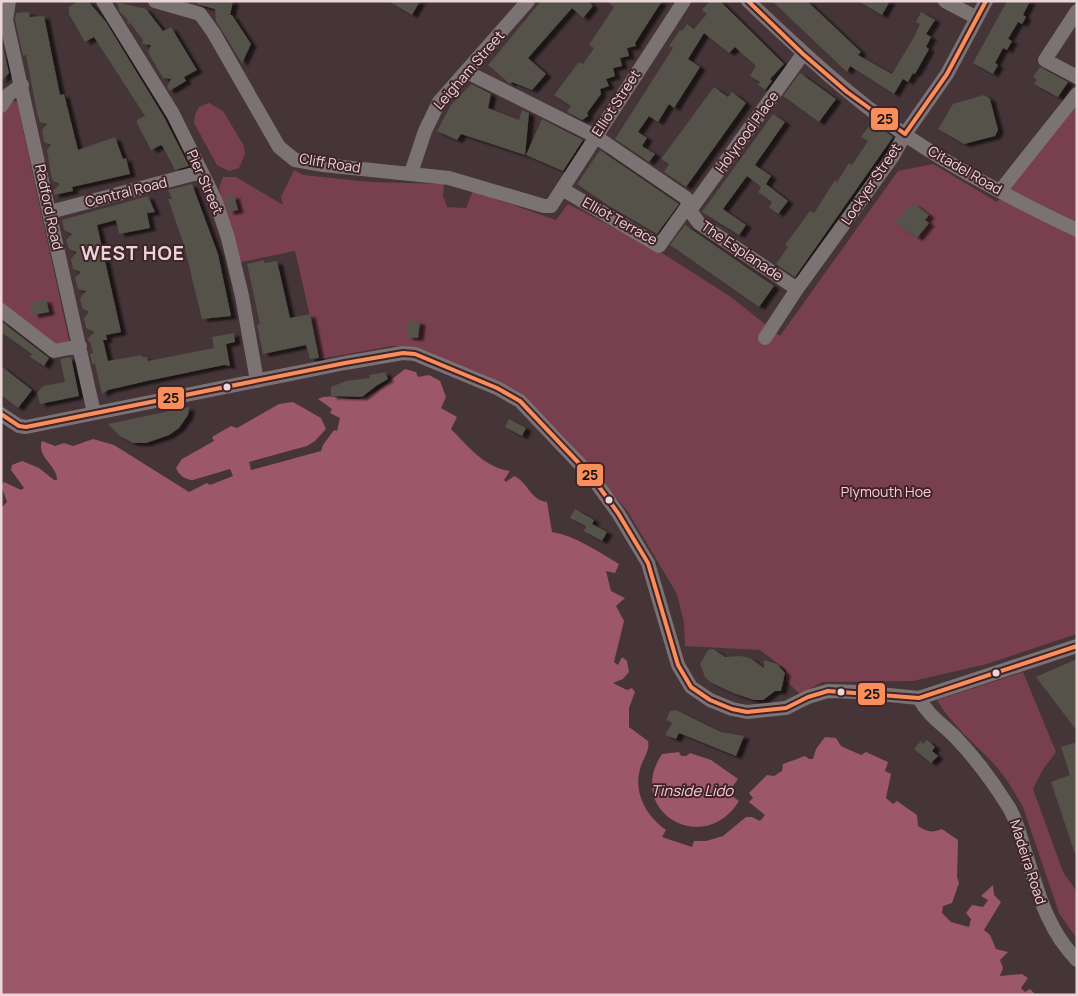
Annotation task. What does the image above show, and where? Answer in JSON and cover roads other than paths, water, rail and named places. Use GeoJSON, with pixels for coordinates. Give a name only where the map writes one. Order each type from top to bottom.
{"type":"FeatureCollection","features":[{"type":"Feature","properties":{"kind":"street","name":"Radford Road"},"geometry":{"type":"LineString","coordinates":[[9,1],[4,20],[22,84],[94,413]]}},
{"type":"Feature","properties":{"kind":"street","name":"Pier Street"},"geometry":{"type":"LineString","coordinates":[[103,1],[173,114],[214,199],[228,238],[245,312],[257,381]]}},
{"type":"Feature","properties":{"kind":"street","name":"Cliff Road"},"geometry":{"type":"LineString","coordinates":[[155,1],[200,14],[213,32],[280,147],[296,160],[323,165],[449,178],[544,206],[551,206]]}},
{"type":"Feature","properties":{"kind":"street","name":"Leigham Street"},"geometry":{"type":"LineString","coordinates":[[411,173],[432,113],[528,1]]}},
{"type":"Feature","properties":{"kind":"street","name":"Elliot Street"},"geometry":{"type":"LineString","coordinates":[[551,206],[684,1]]}},
{"type":"Feature","properties":{"kind":"street","name":"Citadel Road"},"geometry":{"type":"LineString","coordinates":[[748,1],[803,54],[848,92],[904,134],[1000,191],[1077,230]]}},
{"type":"Feature","properties":{"kind":"street"},"geometry":{"type":"LineString","coordinates":[[946,1],[977,18]]}},
{"type":"Feature","properties":{"kind":"street","name":"Lockyer Street"},"geometry":{"type":"LineString","coordinates":[[765,338],[797,289],[893,156],[904,134],[947,74],[986,1]]}},
{"type":"Feature","properties":{"kind":"street"},"geometry":{"type":"LineString","coordinates":[[1077,11],[1045,60],[1077,77]]}},
{"type":"Feature","properties":{"kind":"street","name":"Holyrood Place"},"geometry":{"type":"LineString","coordinates":[[690,207],[803,54]]}},
{"type":"Feature","properties":{"kind":"street","name":"The Esplanade"},"geometry":{"type":"LineString","coordinates":[[467,72],[595,136],[686,198],[699,222],[797,289]]}},
{"type":"Feature","properties":{"kind":"street"},"geometry":{"type":"LineString","coordinates":[[1,106],[9,94],[22,84]]}},
{"type":"Feature","properties":{"kind":"street"},"geometry":{"type":"LineString","coordinates":[[1000,191],[1077,94]]}},
{"type":"Feature","properties":{"kind":"street","name":"Central Road"},"geometry":{"type":"LineString","coordinates":[[50,212],[201,172]]}},
{"type":"Feature","properties":{"kind":"street","name":"Elliot Terrace"},"geometry":{"type":"LineString","coordinates":[[562,189],[659,246],[690,207]]}},
{"type":"Feature","properties":{"kind":"street"},"geometry":{"type":"LineString","coordinates":[[1,310],[54,351],[80,346]]}},
{"type":"Feature","properties":{"kind":"street"},"geometry":{"type":"LineString","coordinates":[[1,414],[18,426],[26,427],[403,353],[414,354],[434,360],[497,388],[520,401],[592,477],[618,513],[652,572],[678,664],[691,686],[710,700],[732,709],[747,712],[786,708],[808,697],[828,691],[919,698],[1077,646]]}},
{"type":"Feature","properties":{"kind":"street","name":"Madeira Road"},"geometry":{"type":"LineString","coordinates":[[919,698],[925,711],[944,726],[978,762],[1009,807],[1019,830],[1045,916],[1065,948],[1077,960]]}},
{"type":"Feature","properties":{"kind":"water"},"geometry":{"type":"Polygon","coordinates":[[[405,369],[416,372],[418,377],[429,375],[440,381],[446,397],[441,408],[457,417],[451,429],[485,461],[493,466],[510,471],[504,480],[506,482],[514,476],[523,482],[533,495],[547,502],[552,532],[578,540],[619,564],[615,573],[606,571],[611,591],[625,598],[616,606],[624,621],[614,662],[618,665],[622,657],[627,661],[629,672],[623,679],[613,683],[627,690],[632,688],[635,692],[629,708],[629,727],[648,741],[638,785],[647,810],[652,818],[666,830],[662,837],[692,847],[694,841],[706,841],[723,836],[746,817],[752,817],[760,821],[765,815],[749,802],[753,798],[749,793],[767,775],[774,776],[782,771],[783,764],[805,756],[813,759],[816,749],[825,737],[836,738],[841,746],[861,755],[866,752],[888,762],[885,771],[891,774],[886,798],[893,804],[897,801],[917,815],[918,826],[921,828],[927,831],[942,829],[958,840],[957,877],[959,883],[952,903],[943,906],[942,913],[951,922],[969,927],[971,919],[966,913],[972,905],[983,907],[988,900],[981,896],[993,885],[994,895],[1001,902],[984,930],[990,935],[996,949],[1008,952],[1000,960],[1003,968],[1000,976],[1022,974],[1028,978],[1021,988],[1025,992],[1030,989],[1036,995],[1,995],[1,508],[7,502],[1,485],[4,482],[21,490],[24,488],[11,470],[12,465],[22,461],[39,468],[54,480],[57,480],[54,470],[42,452],[42,441],[55,446],[64,443],[73,446],[93,439],[114,445],[189,492],[207,483],[210,485],[233,476],[230,469],[190,480],[180,475],[176,468],[182,459],[214,441],[212,437],[231,426],[237,428],[279,404],[293,402],[321,418],[326,429],[315,441],[307,446],[249,462],[251,470],[321,451],[334,430],[337,431],[340,418],[330,413],[332,409],[318,399],[323,397],[359,399],[365,397],[377,391],[405,369]]]}},
{"type":"Feature","properties":{"kind":"water","name":"Tinside Lido"},"geometry":{"type":"Polygon","coordinates":[[[679,752],[681,756],[686,756],[690,753],[711,760],[738,779],[728,793],[739,801],[724,818],[707,826],[689,826],[673,820],[660,809],[653,793],[653,775],[662,754],[679,752]]]}},
{"type":"Feature","properties":{"kind":"district","name":"WEST HOE"},"geometry":{"type":"Point","coordinates":[133,253]}},
{"type":"Feature","properties":{"kind":"park label","name":"Plymouth Hoe"},"geometry":{"type":"Point","coordinates":[886,492]}}]}
